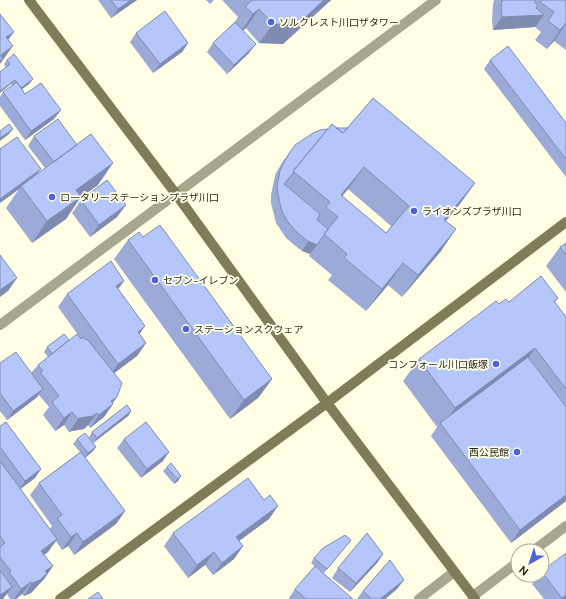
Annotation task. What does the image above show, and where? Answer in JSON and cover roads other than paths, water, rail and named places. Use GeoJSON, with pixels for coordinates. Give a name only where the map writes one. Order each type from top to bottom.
{"type":"FeatureCollection","features":[{"type":"Feature","properties":{"kind":"street"},"geometry":{"type":"LineString","coordinates":[[0,325],[436,0]]}},
{"type":"Feature","properties":{"kind":"street"},"geometry":{"type":"LineString","coordinates":[[33,1],[176,194],[326,402],[474,598],[510,569]]}},
{"type":"Feature","properties":{"kind":"street"},"geometry":{"type":"LineString","coordinates":[[60,599],[566,222]]}},
{"type":"Feature","properties":{"kind":"street"},"geometry":{"type":"LineString","coordinates":[[544,543],[566,526]]}},
{"type":"Feature","properties":{"kind":"street"},"geometry":{"type":"LineString","coordinates":[[419,599],[454,572]]}},
{"type":"Feature","properties":{"kind":"place","name":"ソルクレスト川口ザタワー"},"geometry":{"type":"Point","coordinates":[271,22]}},
{"type":"Feature","properties":{"kind":"place","name":"ロータリーステーションプラザ川口"},"geometry":{"type":"Point","coordinates":[52,197]}},
{"type":"Feature","properties":{"kind":"place","name":"ライオンズプラザ川口"},"geometry":{"type":"Point","coordinates":[414,211]}},
{"type":"Feature","properties":{"kind":"place","name":"セブン-イレブン"},"geometry":{"type":"Point","coordinates":[155,280]}},
{"type":"Feature","properties":{"kind":"place","name":"ステーションスクウェア"},"geometry":{"type":"Point","coordinates":[186,329]}},
{"type":"Feature","properties":{"kind":"place","name":"コンフォール川口飯塚"},"geometry":{"type":"Point","coordinates":[496,364]}},
{"type":"Feature","properties":{"kind":"place","name":"西公民館"},"geometry":{"type":"Point","coordinates":[517,452]}}]}
